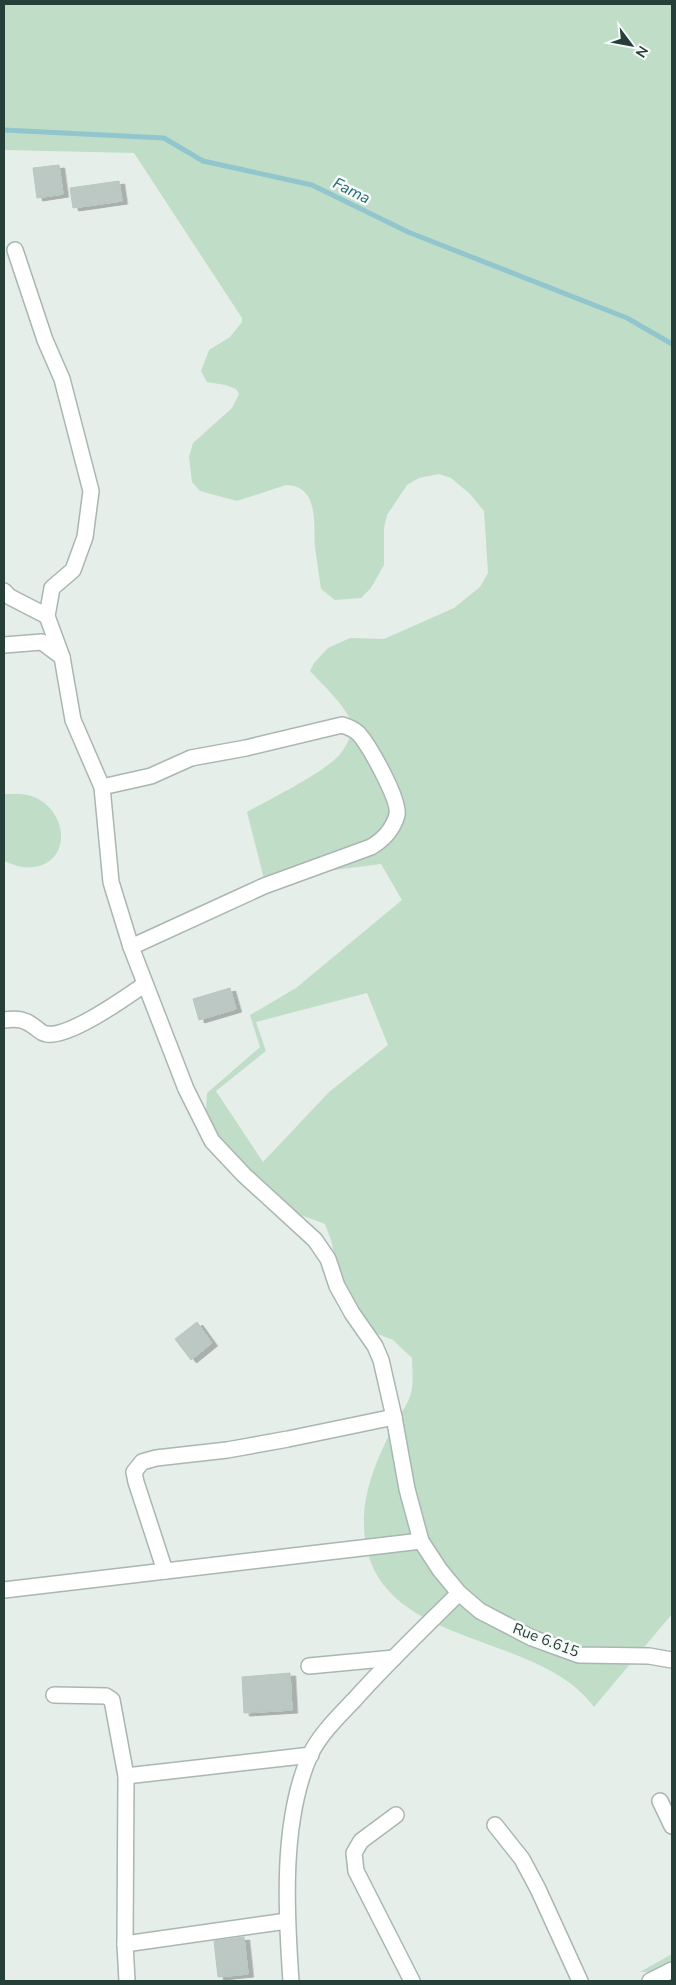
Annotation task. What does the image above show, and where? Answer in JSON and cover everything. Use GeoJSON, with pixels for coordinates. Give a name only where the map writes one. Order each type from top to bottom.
{"type":"FeatureCollection","features":[{"type":"Feature","properties":{"kind":"street"},"geometry":{"type":"LineString","coordinates":[[4,591],[10,597],[47,616],[52,588],[73,570],[85,537],[91,491],[62,379],[45,340],[15,250]]}},
{"type":"Feature","properties":{"kind":"street","name":"Rue 6.615"},"geometry":{"type":"LineString","coordinates":[[47,616],[62,657],[73,720],[102,787],[111,882],[130,947],[186,1089],[212,1141],[244,1175],[306,1230],[328,1259],[337,1286],[352,1313],[375,1346],[381,1360],[407,1489],[421,1541],[440,1570],[459,1593],[480,1611],[532,1638],[579,1655],[649,1656],[672,1660]]}},
{"type":"Feature","properties":{"kind":"street"},"geometry":{"type":"LineString","coordinates":[[4,646],[42,642],[62,657]]}},
{"type":"Feature","properties":{"kind":"street"},"geometry":{"type":"LineString","coordinates":[[102,787],[151,776],[191,758],[246,748],[342,725],[351,728],[359,734],[378,763],[394,798],[397,814],[389,832],[382,841],[371,847],[264,886],[130,947]]}},
{"type":"Feature","properties":{"kind":"street"},"geometry":{"type":"LineString","coordinates":[[4,1020],[17,1018],[28,1021],[43,1033],[56,1035],[100,1013],[145,984]]}},
{"type":"Feature","properties":{"kind":"street"},"geometry":{"type":"LineString","coordinates":[[165,1571],[136,1482],[134,1472],[142,1462],[156,1458],[227,1450],[288,1440],[394,1417]]}},
{"type":"Feature","properties":{"kind":"street"},"geometry":{"type":"LineString","coordinates":[[4,1590],[421,1541]]}},
{"type":"Feature","properties":{"kind":"street"},"geometry":{"type":"LineString","coordinates":[[291,1981],[287,1921],[289,1851],[297,1796],[311,1755],[329,1726],[459,1593]]}},
{"type":"Feature","properties":{"kind":"street"},"geometry":{"type":"LineString","coordinates":[[309,1666],[394,1658]]}},
{"type":"Feature","properties":{"kind":"street"},"geometry":{"type":"LineString","coordinates":[[54,1695],[106,1696],[112,1700],[126,1776],[125,1944],[127,1981]]}},
{"type":"Feature","properties":{"kind":"street"},"geometry":{"type":"LineString","coordinates":[[126,1776],[311,1755]]}},
{"type":"Feature","properties":{"kind":"street"},"geometry":{"type":"LineString","coordinates":[[660,1801],[672,1826]]}},
{"type":"Feature","properties":{"kind":"street"},"geometry":{"type":"LineString","coordinates":[[396,1815],[361,1841],[354,1852],[356,1871],[412,1981]]}},
{"type":"Feature","properties":{"kind":"street"},"geometry":{"type":"LineString","coordinates":[[495,1825],[522,1859],[538,1889],[580,1981]]}},
{"type":"Feature","properties":{"kind":"street"},"geometry":{"type":"LineString","coordinates":[[125,1944],[287,1921]]}},
{"type":"Feature","properties":{"kind":"street"},"geometry":{"type":"LineString","coordinates":[[650,1981],[672,1970]]}},
{"type":"Feature","properties":{"kind":"green space"},"geometry":{"type":"Polygon","coordinates":[[[4,4],[672,4],[672,1614],[594,1707],[567,1681],[532,1662],[455,1632],[419,1615],[389,1592],[370,1560],[364,1516],[365,1503],[384,1445],[410,1397],[412,1358],[393,1340],[370,1331],[336,1270],[332,1243],[325,1224],[282,1208],[234,1168],[206,1110],[207,1093],[260,1047],[250,1015],[296,988],[402,900],[381,864],[264,879],[247,812],[297,785],[334,760],[347,744],[351,733],[352,725],[346,712],[310,671],[314,663],[328,648],[350,638],[384,639],[454,608],[480,587],[488,573],[484,511],[470,494],[451,478],[439,474],[419,478],[407,485],[387,515],[384,528],[384,565],[371,588],[361,598],[335,600],[321,589],[315,547],[314,518],[310,499],[305,492],[297,487],[286,485],[237,501],[200,491],[192,482],[189,457],[193,443],[232,408],[239,394],[236,389],[207,382],[201,371],[209,350],[230,337],[242,322],[242,318],[134,153],[4,150],[4,4]],[[367,993],[256,1022],[266,1051],[216,1091],[263,1162],[329,1092],[388,1045],[367,993]]]}},
{"type":"Feature","properties":{"kind":"green space"},"geometry":{"type":"Polygon","coordinates":[[[4,794],[23,794],[34,797],[46,805],[55,815],[60,827],[61,840],[58,851],[50,860],[38,866],[22,867],[4,861],[4,794]]]}},
{"type":"Feature","properties":{"kind":"green space"},"geometry":{"type":"Polygon","coordinates":[[[672,1954],[672,1971],[640,1972],[672,1954]]]}},
{"type":"Feature","properties":{"kind":"building"},"geometry":{"type":"Polygon","coordinates":[[[59,165],[63,194],[37,198],[33,168],[59,165]]]}},
{"type":"Feature","properties":{"kind":"building"},"geometry":{"type":"Polygon","coordinates":[[[119,181],[122,201],[73,208],[70,188],[119,181]]]}},
{"type":"Feature","properties":{"kind":"building"},"geometry":{"type":"Polygon","coordinates":[[[230,988],[236,1009],[199,1020],[193,999],[230,988]]]}},
{"type":"Feature","properties":{"kind":"building"},"geometry":{"type":"Polygon","coordinates":[[[197,1322],[212,1343],[191,1360],[175,1339],[197,1322]]]}},
{"type":"Feature","properties":{"kind":"building"},"geometry":{"type":"Polygon","coordinates":[[[290,1673],[292,1710],[244,1713],[242,1677],[290,1673]]]}},
{"type":"Feature","properties":{"kind":"building"},"geometry":{"type":"Polygon","coordinates":[[[244,1937],[248,1974],[218,1977],[214,1941],[244,1937]]]}},
{"type":"Feature","properties":{"kind":"waterway","name":"Fama"},"geometry":{"type":"LineString","coordinates":[[4,130],[164,138],[203,161],[312,185],[408,232],[627,318],[672,344]]}}]}
